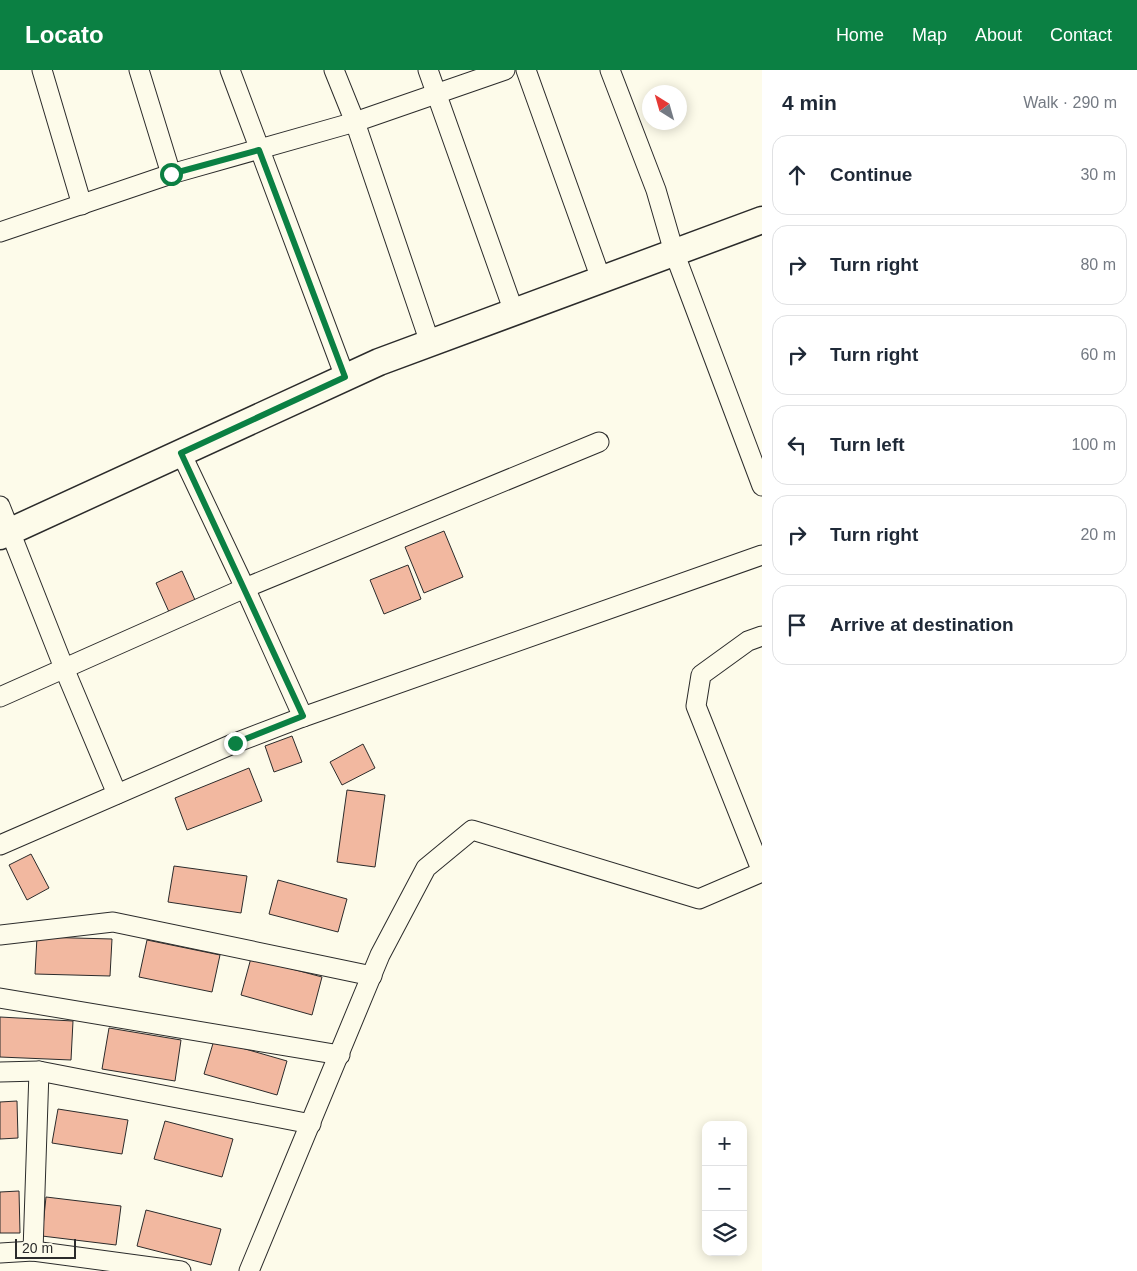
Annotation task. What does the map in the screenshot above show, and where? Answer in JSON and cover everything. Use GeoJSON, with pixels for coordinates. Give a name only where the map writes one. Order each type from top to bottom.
{"type":"FeatureCollection","features":[{"type":"Feature","properties":{"kind":"street"},"geometry":{"type":"LineString","coordinates":[[42,70],[82,205]]}},
{"type":"Feature","properties":{"kind":"street"},"geometry":{"type":"LineString","coordinates":[[139,70],[171,174]]}},
{"type":"Feature","properties":{"kind":"street"},"geometry":{"type":"LineString","coordinates":[[230,70],[345,377]]}},
{"type":"Feature","properties":{"kind":"street"},"geometry":{"type":"LineString","coordinates":[[334,70],[355,122],[430,343]]}},
{"type":"Feature","properties":{"kind":"street"},"geometry":{"type":"LineString","coordinates":[[428,70],[514,312]]}},
{"type":"Feature","properties":{"kind":"street"},"geometry":{"type":"LineString","coordinates":[[0,232],[171,174],[355,122],[505,70]]}},
{"type":"Feature","properties":{"kind":"street"},"geometry":{"type":"LineString","coordinates":[[526,70],[601,279]]}},
{"type":"Feature","properties":{"kind":"street"},"geometry":{"type":"LineString","coordinates":[[610,70],[656,190],[674,252],[762,486]]}},
{"type":"Feature","properties":{"kind":"street"},"geometry":{"type":"LineString","coordinates":[[5,533],[378,362],[762,220]]}},
{"type":"Feature","properties":{"kind":"street"},"geometry":{"type":"LineString","coordinates":[[0,697],[245,588],[599,442]]}},
{"type":"Feature","properties":{"kind":"street"},"geometry":{"type":"LineString","coordinates":[[181,453],[303,716]]}},
{"type":"Feature","properties":{"kind":"street"},"geometry":{"type":"LineString","coordinates":[[0,506],[5,533],[117,794]]}},
{"type":"Feature","properties":{"kind":"street"},"geometry":{"type":"LineString","coordinates":[[0,845],[235,743],[303,716],[762,555]]}},
{"type":"Feature","properties":{"kind":"street"},"geometry":{"type":"LineString","coordinates":[[249,1271],[380,955],[426,868],[472,830],[699,899],[762,872],[696,706],[701,675],[748,642],[762,636]]}},
{"type":"Feature","properties":{"kind":"street"},"geometry":{"type":"LineString","coordinates":[[0,935],[113,922],[372,976]]}},
{"type":"Feature","properties":{"kind":"street"},"geometry":{"type":"LineString","coordinates":[[0,998],[340,1055]]}},
{"type":"Feature","properties":{"kind":"street"},"geometry":{"type":"LineString","coordinates":[[0,1072],[39,1071],[311,1124]]}},
{"type":"Feature","properties":{"kind":"street"},"geometry":{"type":"LineString","coordinates":[[33,1251],[39,1071]]}},
{"type":"Feature","properties":{"kind":"street"},"geometry":{"type":"LineString","coordinates":[[0,1253],[33,1251],[181,1271]]}},
{"type":"Feature","properties":{"kind":"building"},"geometry":{"type":"Polygon","coordinates":[[[444,531],[463,577],[424,593],[405,547],[444,531]]]}},
{"type":"Feature","properties":{"kind":"building"},"geometry":{"type":"Polygon","coordinates":[[[408,565],[421,599],[384,614],[370,580],[408,565]]]}},
{"type":"Feature","properties":{"kind":"building"},"geometry":{"type":"Polygon","coordinates":[[[182,571],[195,600],[169,612],[156,583],[182,571]]]}},
{"type":"Feature","properties":{"kind":"building"},"geometry":{"type":"Polygon","coordinates":[[[292,736],[302,762],[274,772],[265,746],[292,736]]]}},
{"type":"Feature","properties":{"kind":"building"},"geometry":{"type":"Polygon","coordinates":[[[363,744],[375,768],[342,785],[330,762],[363,744]]]}},
{"type":"Feature","properties":{"kind":"building"},"geometry":{"type":"Polygon","coordinates":[[[249,768],[262,801],[187,830],[175,798],[249,768]]]}},
{"type":"Feature","properties":{"kind":"building"},"geometry":{"type":"Polygon","coordinates":[[[347,790],[385,795],[375,867],[337,862],[347,790]]]}},
{"type":"Feature","properties":{"kind":"building"},"geometry":{"type":"Polygon","coordinates":[[[31,854],[49,888],[27,900],[9,865],[31,854]]]}},
{"type":"Feature","properties":{"kind":"building"},"geometry":{"type":"Polygon","coordinates":[[[174,866],[247,876],[241,913],[168,902],[174,866]]]}},
{"type":"Feature","properties":{"kind":"building"},"geometry":{"type":"Polygon","coordinates":[[[278,880],[347,899],[338,932],[269,914],[278,880]]]}},
{"type":"Feature","properties":{"kind":"building"},"geometry":{"type":"Polygon","coordinates":[[[37,937],[112,939],[110,976],[35,974],[37,937]]]}},
{"type":"Feature","properties":{"kind":"building"},"geometry":{"type":"Polygon","coordinates":[[[147,940],[220,955],[212,992],[139,977],[147,940]]]}},
{"type":"Feature","properties":{"kind":"building"},"geometry":{"type":"Polygon","coordinates":[[[251,958],[322,977],[312,1015],[241,995],[251,958]]]}},
{"type":"Feature","properties":{"kind":"building"},"geometry":{"type":"Polygon","coordinates":[[[0,1017],[73,1021],[71,1060],[0,1057],[0,1017]]]}},
{"type":"Feature","properties":{"kind":"building"},"geometry":{"type":"Polygon","coordinates":[[[109,1028],[181,1040],[175,1081],[102,1069],[109,1028]]]}},
{"type":"Feature","properties":{"kind":"building"},"geometry":{"type":"Polygon","coordinates":[[[214,1040],[287,1061],[277,1095],[204,1074],[214,1040]]]}},
{"type":"Feature","properties":{"kind":"building"},"geometry":{"type":"Polygon","coordinates":[[[17,1101],[18,1138],[0,1139],[0,1102],[17,1101]]]}},
{"type":"Feature","properties":{"kind":"building"},"geometry":{"type":"Polygon","coordinates":[[[58,1109],[128,1120],[122,1154],[52,1143],[58,1109]]]}},
{"type":"Feature","properties":{"kind":"building"},"geometry":{"type":"Polygon","coordinates":[[[165,1121],[233,1139],[222,1177],[154,1159],[165,1121]]]}},
{"type":"Feature","properties":{"kind":"building"},"geometry":{"type":"Polygon","coordinates":[[[19,1191],[20,1233],[0,1233],[0,1192],[19,1191]]]}},
{"type":"Feature","properties":{"kind":"building"},"geometry":{"type":"Polygon","coordinates":[[[46,1197],[121,1206],[116,1245],[42,1236],[46,1197]]]}},
{"type":"Feature","properties":{"kind":"building"},"geometry":{"type":"Polygon","coordinates":[[[146,1210],[221,1229],[211,1265],[137,1246],[146,1210]]]}},
{"type":"Feature","properties":{"kind":"route"},"geometry":{"type":"LineString","coordinates":[[171,174],[259,150],[345,377],[181,453],[303,716],[235,743]]}}]}
